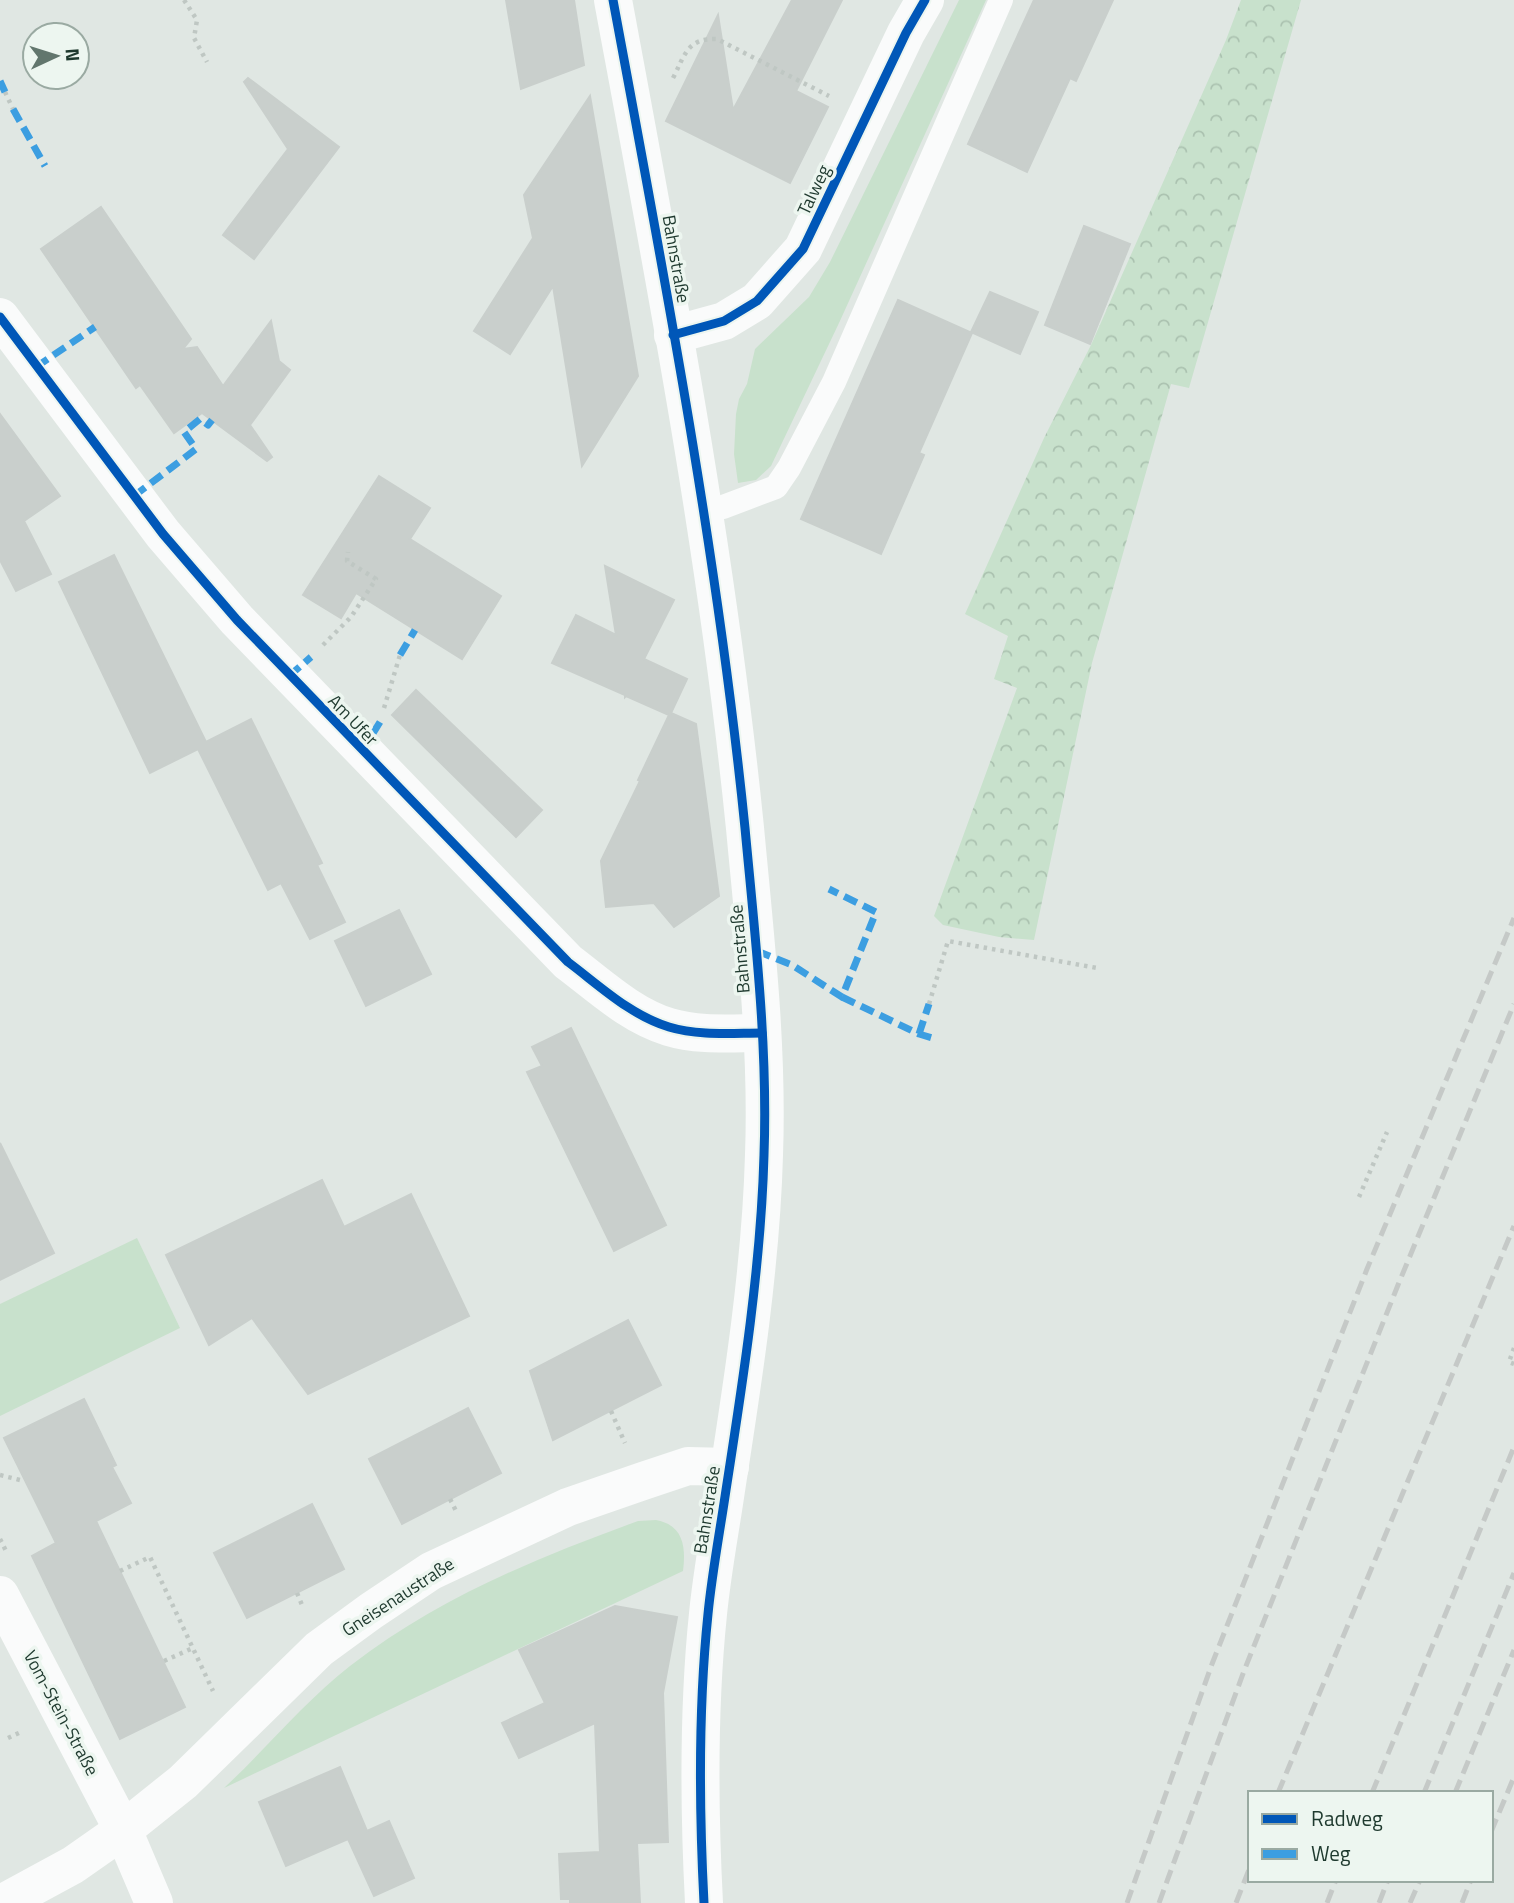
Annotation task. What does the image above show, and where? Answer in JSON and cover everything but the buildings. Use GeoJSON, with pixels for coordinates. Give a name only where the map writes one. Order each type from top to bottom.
{"type":"FeatureCollection","features":[{"type":"Feature","properties":{"kind":"street","name":"Bahnstraße"},"geometry":{"type":"LineString","coordinates":[[614,0],[704,511],[735,730],[757,951],[762,1033],[765,1153],[759,1244],[708,1613],[700,1730],[704,1903]]}},
{"type":"Feature","properties":{"kind":"street","name":"Talweg"},"geometry":{"type":"LineString","coordinates":[[673,335],[724,321],[757,301],[803,249],[925,0]]}},
{"type":"Feature","properties":{"kind":"street","name":"Am Ufer"},"geometry":{"type":"LineString","coordinates":[[0,317],[163,534],[237,620],[568,962],[630,1010],[670,1028],[762,1033]]}},
{"type":"Feature","properties":{"kind":"street","name":"Gneisenaustraße"},"geometry":{"type":"LineString","coordinates":[[3,1903],[73,1866],[123,1830],[183,1782],[319,1649],[431,1571],[568,1507],[688,1466],[730,1467]]}},
{"type":"Feature","properties":{"kind":"street","name":"Vom-Stein-Straße"},"geometry":{"type":"LineString","coordinates":[[0,1595],[123,1830]]}},
{"type":"Feature","properties":{"kind":"street"},"geometry":{"type":"LineString","coordinates":[[123,1830],[154,1903]]}},
{"type":"Feature","properties":{"kind":"lane"},"geometry":{"type":"LineString","coordinates":[[704,511],[723,507],[776,487],[789,468],[834,382],[1001,0]]}},
{"type":"Feature","properties":{"kind":"path"},"geometry":{"type":"LineString","coordinates":[[184,0],[197,20],[194,38],[206,62]]}},
{"type":"Feature","properties":{"kind":"path"},"geometry":{"type":"LineString","coordinates":[[717,39],[867,115]]}},
{"type":"Feature","properties":{"kind":"path"},"geometry":{"type":"LineString","coordinates":[[5,92],[13,109]]}},
{"type":"Feature","properties":{"kind":"path"},"geometry":{"type":"LineString","coordinates":[[318,649],[351,617],[376,579],[348,561],[348,552]]}},
{"type":"Feature","properties":{"kind":"path"},"geometry":{"type":"LineString","coordinates":[[383,711],[400,655]]}},
{"type":"Feature","properties":{"kind":"path"},"geometry":{"type":"LineString","coordinates":[[929,1004],[948,942],[1097,968]]}},
{"type":"Feature","properties":{"kind":"path"},"geometry":{"type":"LineString","coordinates":[[1359,1197],[1387,1132]]}},
{"type":"Feature","properties":{"kind":"path"},"geometry":{"type":"LineString","coordinates":[[1514,1348],[1509,1362],[1514,1364]]}},
{"type":"Feature","properties":{"kind":"path"},"geometry":{"type":"LineString","coordinates":[[0,1475],[24,1480]]}},
{"type":"Feature","properties":{"kind":"path"},"geometry":{"type":"LineString","coordinates":[[120,1571],[150,1558],[216,1698]]}},
{"type":"Feature","properties":{"kind":"path"},"geometry":{"type":"LineString","coordinates":[[164,1661],[193,1648]]}},
{"type":"Feature","properties":{"kind":"green space"},"geometry":{"type":"Polygon","coordinates":[[[959,0],[986,0],[771,466],[756,480],[738,483],[734,454],[736,414],[739,399],[747,384],[755,349],[809,297],[830,262],[959,0]]]}},
{"type":"Feature","properties":{"kind":"green space"},"geometry":{"type":"Polygon","coordinates":[[[1241,0],[1301,0],[1189,388],[1171,384],[1092,663],[1034,940],[999,937],[943,925],[934,916],[1017,688],[994,679],[1008,636],[965,614],[1044,438],[1091,345],[1226,40],[1241,0]]]}},
{"type":"Feature","properties":{"kind":"green space"},"geometry":{"type":"Polygon","coordinates":[[[137,1238],[180,1328],[0,1416],[0,1304],[137,1238]]]}},
{"type":"Feature","properties":{"kind":"green space"},"geometry":{"type":"Polygon","coordinates":[[[656,1520],[678,1532],[683,1546],[683,1571],[224,1788],[333,1680],[383,1642],[418,1620],[488,1582],[562,1550],[638,1521],[656,1520]]]}},
{"type":"Feature","properties":{"kind":"railway"},"geometry":{"type":"LineString","coordinates":[[1127,1903],[1212,1664],[1367,1269],[1514,918]]}},
{"type":"Feature","properties":{"kind":"railway"},"geometry":{"type":"LineString","coordinates":[[1159,1903],[1244,1671],[1514,1004]]}},
{"type":"Feature","properties":{"kind":"railway"},"geometry":{"type":"LineString","coordinates":[[1279,1791],[1514,1226]]}},
{"type":"Feature","properties":{"kind":"railway"},"geometry":{"type":"LineString","coordinates":[[1373,1791],[1514,1447]]}},
{"type":"Feature","properties":{"kind":"railway"},"geometry":{"type":"LineString","coordinates":[[1425,1791],[1514,1573]]}},
{"type":"Feature","properties":{"kind":"railway"},"geometry":{"type":"LineString","coordinates":[[1456,1791],[1514,1650]]}},
{"type":"Feature","properties":{"kind":"railway"},"geometry":{"type":"LineString","coordinates":[[1493,1827],[1514,1777]]}},
{"type":"Feature","properties":{"kind":"railway"},"geometry":{"type":"LineString","coordinates":[[1236,1903],[1248,1872]]}},
{"type":"Feature","properties":{"kind":"railway"},"geometry":{"type":"LineString","coordinates":[[1327,1903],[1335,1882]]}},
{"type":"Feature","properties":{"kind":"railway"},"geometry":{"type":"LineString","coordinates":[[1379,1903],[1387,1882]]}},
{"type":"Feature","properties":{"kind":"railway"},"geometry":{"type":"LineString","coordinates":[[1410,1903],[1419,1882]]}},
{"type":"Feature","properties":{"kind":"railway"},"geometry":{"type":"LineString","coordinates":[[1462,1903],[1470,1882]]}},
{"type":"Feature","properties":{"kind":"marked path"},"geometry":{"type":"LineString","coordinates":[[0,81],[5,92]]}},
{"type":"Feature","properties":{"kind":"marked path"},"geometry":{"type":"LineString","coordinates":[[13,109],[45,166]]}},
{"type":"Feature","properties":{"kind":"marked path"},"geometry":{"type":"LineString","coordinates":[[36,367],[95,327]]}},
{"type":"Feature","properties":{"kind":"marked path"},"geometry":{"type":"LineString","coordinates":[[134,496],[196,449],[184,432],[200,419],[208,425],[212,420]]}},
{"type":"Feature","properties":{"kind":"marked path"},"geometry":{"type":"LineString","coordinates":[[400,655],[415,630]]}},
{"type":"Feature","properties":{"kind":"marked path"},"geometry":{"type":"LineString","coordinates":[[289,676],[311,657]]}},
{"type":"Feature","properties":{"kind":"marked path"},"geometry":{"type":"LineString","coordinates":[[362,751],[380,722]]}},
{"type":"Feature","properties":{"kind":"marked path"},"geometry":{"type":"LineString","coordinates":[[757,951],[792,965],[842,997],[876,912],[829,889]]}},
{"type":"Feature","properties":{"kind":"marked path"},"geometry":{"type":"LineString","coordinates":[[842,997],[919,1034],[936,1039]]}},
{"type":"Feature","properties":{"kind":"marked path"},"geometry":{"type":"LineString","coordinates":[[919,1034],[929,1004]]}},
{"type":"Feature","properties":{"kind":"cycle path"},"geometry":{"type":"LineString","coordinates":[[613,0],[688,413],[720,620],[745,828],[764,1073],[762,1197],[755,1281],[712,1583],[702,1686],[700,1759],[704,1903]]}},
{"type":"Feature","properties":{"kind":"cycle path"},"geometry":{"type":"LineString","coordinates":[[673,335],[724,321],[757,301],[803,249],[906,33],[925,0]]}},
{"type":"Feature","properties":{"kind":"cycle path"},"geometry":{"type":"LineString","coordinates":[[0,317],[163,534],[237,620],[568,962],[628,1007],[655,1022],[680,1030],[703,1033],[762,1033]]}}]}
